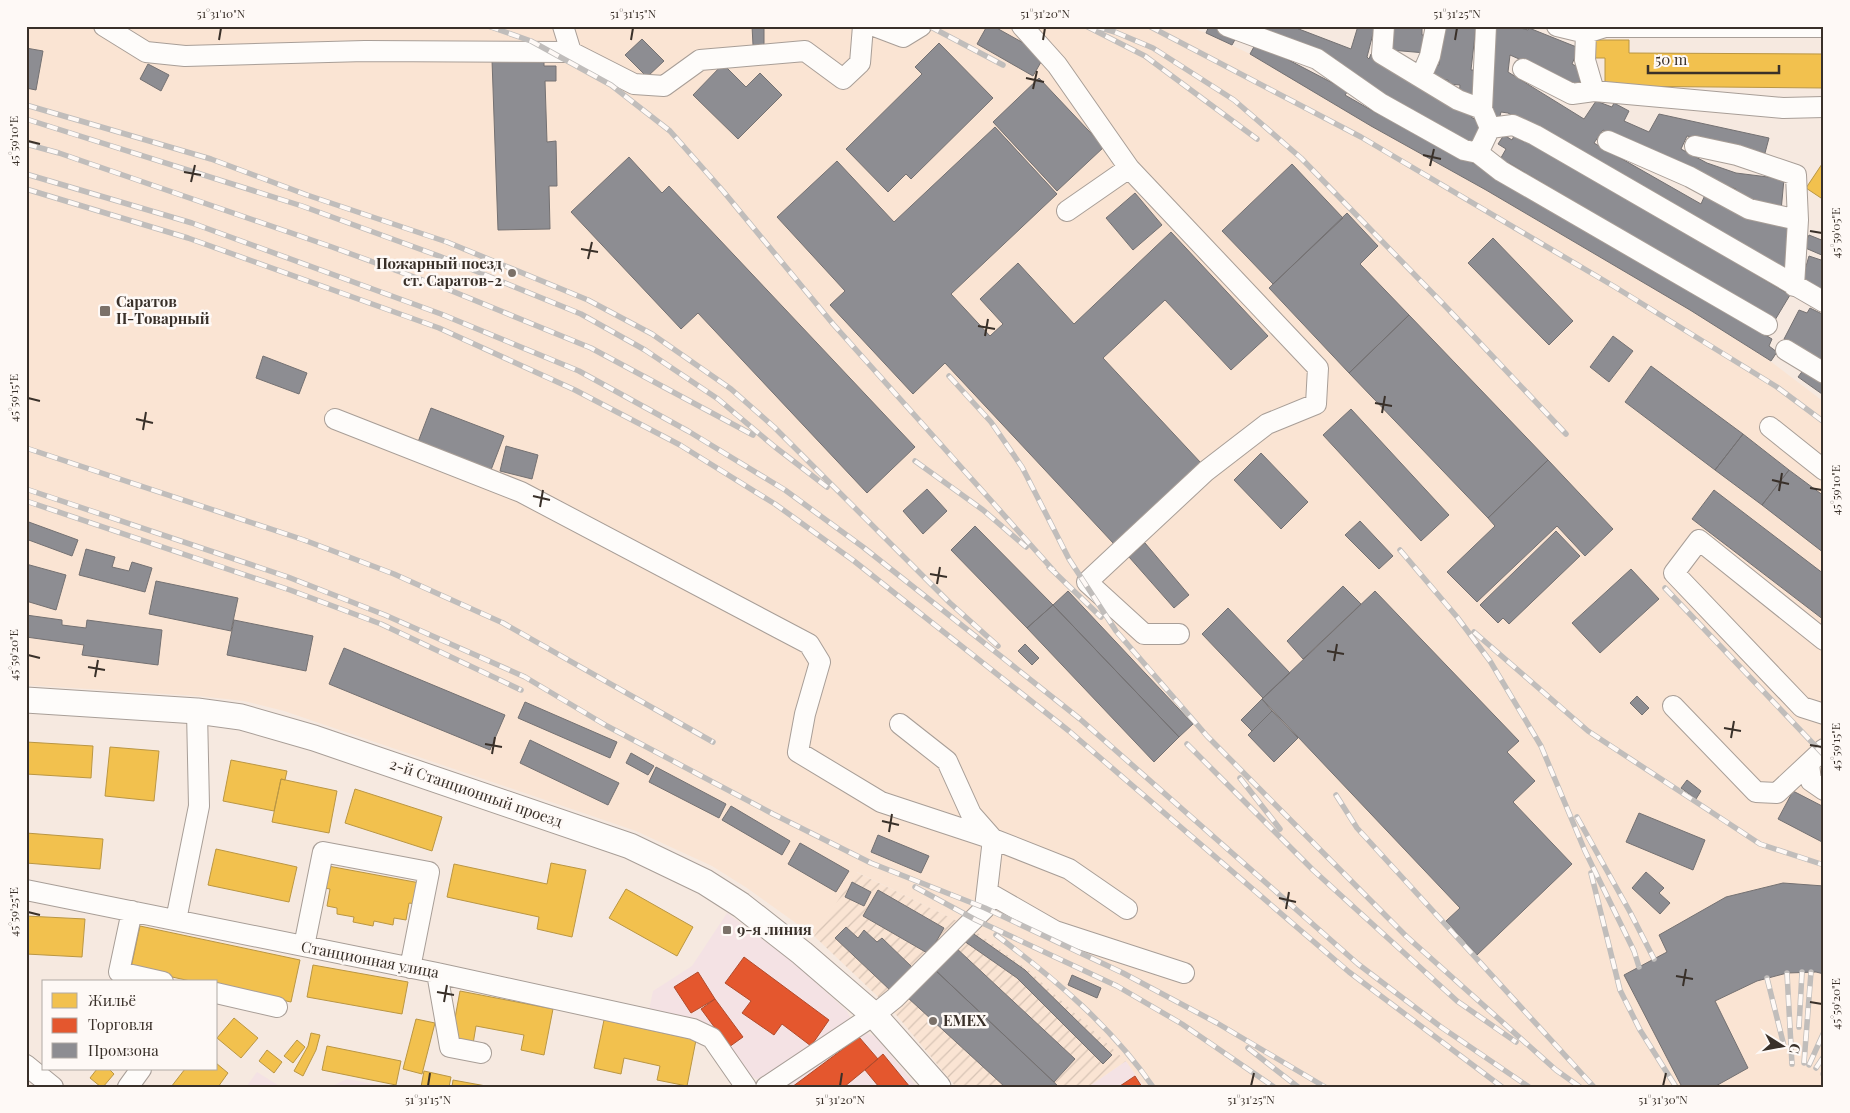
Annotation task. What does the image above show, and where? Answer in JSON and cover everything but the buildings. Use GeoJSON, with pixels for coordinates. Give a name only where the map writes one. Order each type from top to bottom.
{"type":"FeatureCollection","features":[{"type":"Feature","properties":{"kind":"main road","name":"2-й Станционный проезд"},"geometry":{"type":"LineString","coordinates":[[26,700],[197,712],[241,717],[314,738],[630,846],[705,882],[741,905],[802,953],[874,1015],[938,1087]]}},
{"type":"Feature","properties":{"kind":"street"},"geometry":{"type":"LineString","coordinates":[[104,26],[146,52],[185,56],[364,51],[571,52],[634,84],[664,86],[700,60],[805,50],[843,79],[860,63],[863,26]]}},
{"type":"Feature","properties":{"kind":"street"},"geometry":{"type":"LineString","coordinates":[[563,26],[571,52]]}},
{"type":"Feature","properties":{"kind":"street"},"geometry":{"type":"LineString","coordinates":[[874,26],[903,37],[921,26]]}},
{"type":"Feature","properties":{"kind":"street"},"geometry":{"type":"LineString","coordinates":[[1022,26],[1057,65],[1129,168],[1318,368],[1316,404],[1259,429],[1206,471],[1087,582],[1144,634],[1179,634]]}},
{"type":"Feature","properties":{"kind":"street"},"geometry":{"type":"LineString","coordinates":[[1227,26],[1317,59],[1380,103],[1464,150],[1478,153],[1501,171],[1767,325]]}},
{"type":"Feature","properties":{"kind":"street"},"geometry":{"type":"LineString","coordinates":[[1384,26],[1382,54],[1458,100],[1482,109]]}},
{"type":"Feature","properties":{"kind":"street"},"geometry":{"type":"LineString","coordinates":[[1421,76],[1430,56],[1436,26]]}},
{"type":"Feature","properties":{"kind":"street"},"geometry":{"type":"LineString","coordinates":[[1478,153],[1490,128],[1482,109],[1486,26]]}},
{"type":"Feature","properties":{"kind":"street"},"geometry":{"type":"LineString","coordinates":[[1557,26],[1586,33],[1604,28],[1640,27],[1824,27]]}},
{"type":"Feature","properties":{"kind":"street"},"geometry":{"type":"LineString","coordinates":[[1586,33],[1586,60],[1594,91]]}},
{"type":"Feature","properties":{"kind":"street"},"geometry":{"type":"LineString","coordinates":[[1523,69],[1572,94],[1594,91],[1783,108],[1824,107]]}},
{"type":"Feature","properties":{"kind":"street"},"geometry":{"type":"LineString","coordinates":[[1490,128],[1513,125],[1535,135],[1824,302]]}},
{"type":"Feature","properties":{"kind":"street"},"geometry":{"type":"LineString","coordinates":[[1608,141],[1690,177],[1749,209],[1798,220]]}},
{"type":"Feature","properties":{"kind":"street"},"geometry":{"type":"LineString","coordinates":[[1695,146],[1736,156],[1796,175],[1798,220],[1794,286]]}},
{"type":"Feature","properties":{"kind":"street"},"geometry":{"type":"LineString","coordinates":[[1067,211],[1129,168]]}},
{"type":"Feature","properties":{"kind":"street"},"geometry":{"type":"LineString","coordinates":[[1786,350],[1824,374]]}},
{"type":"Feature","properties":{"kind":"street"},"geometry":{"type":"LineString","coordinates":[[335,419],[521,492],[809,644],[820,662],[805,714],[798,752],[881,802],[993,839],[1069,869],[1127,909]]}},
{"type":"Feature","properties":{"kind":"street"},"geometry":{"type":"LineString","coordinates":[[1770,427],[1824,470]]}},
{"type":"Feature","properties":{"kind":"street"},"geometry":{"type":"LineString","coordinates":[[1824,640],[1699,540],[1674,573],[1802,707],[1824,714]]}},
{"type":"Feature","properties":{"kind":"street"},"geometry":{"type":"LineString","coordinates":[[1672,706],[1756,792],[1777,793],[1824,749]]}},
{"type":"Feature","properties":{"kind":"street"},"geometry":{"type":"LineString","coordinates":[[176,920],[200,806],[197,712]]}},
{"type":"Feature","properties":{"kind":"street"},"geometry":{"type":"LineString","coordinates":[[766,1087],[874,1015],[895,998],[985,908],[993,839],[971,814],[947,761],[900,724]]}},
{"type":"Feature","properties":{"kind":"street"},"geometry":{"type":"LineString","coordinates":[[1809,764],[1811,781],[1824,790]]}},
{"type":"Feature","properties":{"kind":"street"},"geometry":{"type":"LineString","coordinates":[[304,946],[322,852],[429,872],[410,968]]}},
{"type":"Feature","properties":{"kind":"street","name":"Станционная улица"},"geometry":{"type":"LineString","coordinates":[[26,890],[437,973],[693,1029],[712,1038],[746,1087]]}},
{"type":"Feature","properties":{"kind":"street"},"geometry":{"type":"LineString","coordinates":[[987,892],[1055,931],[1184,973]]}},
{"type":"Feature","properties":{"kind":"street"},"geometry":{"type":"LineString","coordinates":[[132,911],[119,972],[153,980]]}},
{"type":"Feature","properties":{"kind":"street"},"geometry":{"type":"LineString","coordinates":[[437,973],[450,1047],[481,1053]]}},
{"type":"Feature","properties":{"kind":"street"},"geometry":{"type":"LineString","coordinates":[[218,993],[277,1007]]}},
{"type":"Feature","properties":{"kind":"street"},"geometry":{"type":"LineString","coordinates":[[26,1065],[53,1087]]}},
{"type":"Feature","properties":{"kind":"street"},"geometry":{"type":"LineString","coordinates":[[128,1087],[140,1070]]}},
{"type":"Feature","properties":{"kind":"shaded area"},"geometry":{"type":"Polygon","coordinates":[[[26,26],[1187,26],[1250,54],[1690,310],[1770,361],[1824,402],[1824,1087],[1144,1087],[1126,1061],[1031,972],[970,927],[857,872],[814,936],[747,888],[712,866],[636,831],[284,711],[244,701],[198,696],[26,685],[26,26]]]}},
{"type":"Feature","properties":{"kind":"shaded area"},"geometry":{"type":"Polygon","coordinates":[[[856,872],[970,927],[1031,972],[1126,1061],[1088,1087],[956,1087],[893,1011],[814,936],[856,872]]]}},
{"type":"Feature","properties":{"kind":"shaded area"},"geometry":{"type":"Polygon","coordinates":[[[727,913],[793,962],[847,1011],[850,1017],[847,1026],[769,1076],[757,1079],[746,1075],[734,1060],[649,1010],[653,991],[692,966],[727,913]]]}},
{"type":"Feature","properties":{"kind":"shaded area"},"geometry":{"type":"Polygon","coordinates":[[[865,1033],[875,1036],[917,1087],[780,1087],[857,1035],[865,1033]]]}},
{"type":"Feature","properties":{"kind":"shaded area"},"geometry":{"type":"Polygon","coordinates":[[[1126,1061],[1144,1087],[1088,1087],[1126,1061]]]}},
{"type":"Feature","properties":{"kind":"shaded area"},"geometry":{"type":"Polygon","coordinates":[[[257,1072],[281,1087],[246,1087],[257,1072]]]}},
{"type":"Feature","properties":{"kind":"shaded area"},"geometry":{"type":"Polygon","coordinates":[[[347,1079],[390,1087],[330,1087],[347,1079]]]}},
{"type":"Feature","properties":{"kind":"railway"},"geometry":{"type":"LineString","coordinates":[[488,26],[531,41],[611,85],[670,131],[723,191],[833,324],[1054,571]]}},
{"type":"Feature","properties":{"kind":"railway"},"geometry":{"type":"LineString","coordinates":[[929,26],[1003,65]]}},
{"type":"Feature","properties":{"kind":"railway"},"geometry":{"type":"LineString","coordinates":[[1086,26],[1145,56],[1257,139]]}},
{"type":"Feature","properties":{"kind":"railway"},"geometry":{"type":"LineString","coordinates":[[1094,26],[1115,32],[1153,48],[1234,100],[1301,158],[1566,434]]}},
{"type":"Feature","properties":{"kind":"railway"},"geometry":{"type":"LineString","coordinates":[[1149,26],[1361,137],[1615,287],[1777,387],[1824,422]]}},
{"type":"Feature","properties":{"kind":"railway"},"geometry":{"type":"LineString","coordinates":[[26,105],[211,159],[307,195],[447,242],[588,300],[652,334],[731,389],[774,427],[950,603],[998,646]]}},
{"type":"Feature","properties":{"kind":"railway"},"geometry":{"type":"LineString","coordinates":[[26,119],[302,206],[439,256],[581,314],[645,350],[718,399],[775,447],[827,487]]}},
{"type":"Feature","properties":{"kind":"railway"},"geometry":{"type":"LineString","coordinates":[[26,144],[59,153],[332,247],[447,289],[591,348],[753,435]]}},
{"type":"Feature","properties":{"kind":"railway"},"geometry":{"type":"LineString","coordinates":[[26,174],[192,223],[441,314],[579,371],[688,431],[785,490],[863,547],[1080,719],[1358,964],[1441,1027],[1529,1087]]}},
{"type":"Feature","properties":{"kind":"railway"},"geometry":{"type":"LineString","coordinates":[[26,189],[188,238],[439,328],[575,390],[680,445],[775,504],[854,561],[1069,731],[1349,972],[1502,1087]]}},
{"type":"Feature","properties":{"kind":"railway"},"geometry":{"type":"LineString","coordinates":[[949,376],[991,422],[1022,467],[1069,559],[1116,631],[1207,736],[1406,936],[1556,1070],[1580,1087]]}},
{"type":"Feature","properties":{"kind":"railway"},"geometry":{"type":"LineString","coordinates":[[26,448],[304,540],[394,574],[503,623],[713,742]]}},
{"type":"Feature","properties":{"kind":"railway"},"geometry":{"type":"LineString","coordinates":[[915,461],[983,510],[1026,547]]}},
{"type":"Feature","properties":{"kind":"railway"},"geometry":{"type":"LineString","coordinates":[[26,489],[288,577],[385,615],[525,677],[607,726],[773,814],[871,863],[985,908],[1123,973],[1217,1023],[1325,1087]]}},
{"type":"Feature","properties":{"kind":"railway"},"geometry":{"type":"LineString","coordinates":[[26,501],[290,590],[381,624],[521,690]]}},
{"type":"Feature","properties":{"kind":"railway"},"geometry":{"type":"LineString","coordinates":[[1400,550],[1457,617],[1490,661],[1541,746],[1585,851],[1634,951],[1639,967]]}},
{"type":"Feature","properties":{"kind":"railway"},"geometry":{"type":"LineString","coordinates":[[1049,567],[1101,617]]}},
{"type":"Feature","properties":{"kind":"railway"},"geometry":{"type":"LineString","coordinates":[[1665,588],[1824,755]]}},
{"type":"Feature","properties":{"kind":"railway"},"geometry":{"type":"LineString","coordinates":[[1474,632],[1588,731],[1760,844],[1824,865]]}},
{"type":"Feature","properties":{"kind":"railway"},"geometry":{"type":"LineString","coordinates":[[1187,744],[1313,870],[1457,1001],[1516,1042]]}},
{"type":"Feature","properties":{"kind":"railway"},"geometry":{"type":"LineString","coordinates":[[1240,778],[1280,829]]}},
{"type":"Feature","properties":{"kind":"railway"},"geometry":{"type":"LineString","coordinates":[[1336,795],[1357,828],[1594,1087]]}},
{"type":"Feature","properties":{"kind":"railway"},"geometry":{"type":"LineString","coordinates":[[1577,817],[1654,959]]}},
{"type":"Feature","properties":{"kind":"railway"},"geometry":{"type":"LineString","coordinates":[[1591,873],[1620,990],[1640,1030],[1676,1087]]}},
{"type":"Feature","properties":{"kind":"railway"},"geometry":{"type":"LineString","coordinates":[[915,887],[976,920],[1117,986],[1182,1024],[1274,1087]]}},
{"type":"Feature","properties":{"kind":"railway"},"geometry":{"type":"LineString","coordinates":[[996,935],[1039,968],[1101,1024],[1137,1065],[1153,1087]]}},
{"type":"Feature","properties":{"kind":"railway"},"geometry":{"type":"LineString","coordinates":[[1799,1027],[1802,972]]}},
{"type":"Feature","properties":{"kind":"railway"},"geometry":{"type":"LineString","coordinates":[[1804,1063],[1811,972]]}},
{"type":"Feature","properties":{"kind":"railway"},"geometry":{"type":"LineString","coordinates":[[1787,973],[1792,1064]]}},
{"type":"Feature","properties":{"kind":"railway"},"geometry":{"type":"LineString","coordinates":[[1767,978],[1784,1046]]}},
{"type":"Feature","properties":{"kind":"railway"},"geometry":{"type":"LineString","coordinates":[[1809,1065],[1824,1032]]}},
{"type":"Feature","properties":{"kind":"railway"},"geometry":{"type":"LineString","coordinates":[[1248,1048],[1298,1087]]}},
{"type":"Feature","properties":{"kind":"railway"},"geometry":{"type":"LineString","coordinates":[[1816,1068],[1824,1056]]}},
{"type":"Feature","properties":{"kind":"place","name":"Пожарный поезд ст. Саратов-2"},"geometry":{"type":"Point","coordinates":[512,273]}},
{"type":"Feature","properties":{"kind":"place","name":"Саратов II-Товарный"},"geometry":{"type":"Point","coordinates":[105,311]}},
{"type":"Feature","properties":{"kind":"place","name":"9-я линия"},"geometry":{"type":"Point","coordinates":[727,930]}},
{"type":"Feature","properties":{"kind":"place","name":"EMEX"},"geometry":{"type":"Point","coordinates":[933,1021]}}]}
